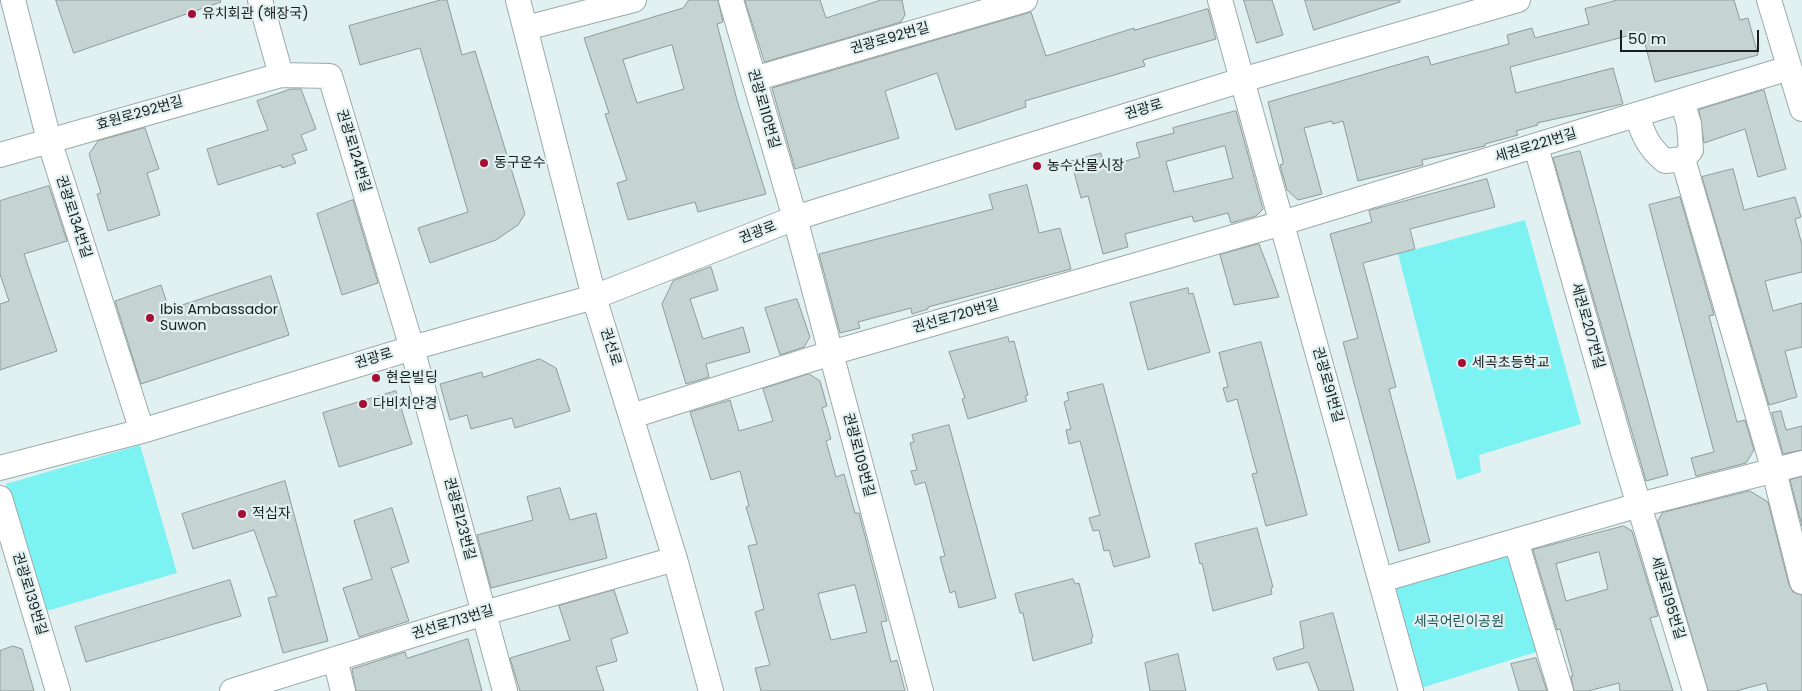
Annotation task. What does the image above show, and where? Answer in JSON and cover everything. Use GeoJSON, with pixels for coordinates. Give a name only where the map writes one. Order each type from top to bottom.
{"type":"FeatureCollection","features":[{"type":"Feature","properties":{"kind":"street","name":"권광로134번길"},"geometry":{"type":"LineString","coordinates":[[13,0],[49,140],[142,431]]}},
{"type":"Feature","properties":{"kind":"street"},"geometry":{"type":"LineString","coordinates":[[260,0],[281,75]]}},
{"type":"Feature","properties":{"kind":"street","name":"권선로"},"geometry":{"type":"LineString","coordinates":[[518,0],[594,297],[675,559],[711,691]]}},
{"type":"Feature","properties":{"kind":"street"},"geometry":{"type":"LineString","coordinates":[[526,28],[634,0]]}},
{"type":"Feature","properties":{"kind":"street","name":"권광로110번길"},"geometry":{"type":"LineString","coordinates":[[731,0],[795,218]]}},
{"type":"Feature","properties":{"kind":"street","name":"권광로92번길"},"geometry":{"type":"LineString","coordinates":[[754,79],[1025,0]]}},
{"type":"Feature","properties":{"kind":"street"},"geometry":{"type":"LineString","coordinates":[[1220,0],[1242,80]]}},
{"type":"Feature","properties":{"kind":"street","name":"권광로"},"geometry":{"type":"LineString","coordinates":[[0,468],[142,431],[412,348],[594,297],[795,218],[1242,80],[1518,0]]}},
{"type":"Feature","properties":{"kind":"street"},"geometry":{"type":"LineString","coordinates":[[1769,0],[1795,73],[1802,109]]}},
{"type":"Feature","properties":{"kind":"street","name":"세권로221번길"},"geometry":{"type":"LineString","coordinates":[[1282,223],[1682,101],[1795,73]]}},
{"type":"Feature","properties":{"kind":"street","name":"효원로292번길"},"geometry":{"type":"LineString","coordinates":[[0,154],[281,75]]}},
{"type":"Feature","properties":{"kind":"street","name":"권광로124번길"},"geometry":{"type":"LineString","coordinates":[[281,75],[330,76],[412,348]]}},
{"type":"Feature","properties":{"kind":"street","name":"권광로91번길"},"geometry":{"type":"LineString","coordinates":[[1242,80],[1411,691]]}},
{"type":"Feature","properties":{"kind":"street"},"geometry":{"type":"LineString","coordinates":[[1637,115],[1642,134],[1652,151],[1665,161],[1683,159],[1691,150],[1689,124],[1682,101]]}},
{"type":"Feature","properties":{"kind":"street","name":"세권로207번길"},"geometry":{"type":"LineString","coordinates":[[1536,147],[1639,505]]}},
{"type":"Feature","properties":{"kind":"street"},"geometry":{"type":"LineString","coordinates":[[1683,159],[1774,471],[1802,582]]}},
{"type":"Feature","properties":{"kind":"street","name":"권광로109번길"},"geometry":{"type":"LineString","coordinates":[[795,218],[921,691]]}},
{"type":"Feature","properties":{"kind":"street","name":"권선로720번길"},"geometry":{"type":"LineString","coordinates":[[632,416],[831,353],[1282,223]]}},
{"type":"Feature","properties":{"kind":"street","name":"권광로123번길"},"geometry":{"type":"LineString","coordinates":[[412,348],[505,691]]}},
{"type":"Feature","properties":{"kind":"street"},"geometry":{"type":"LineString","coordinates":[[1381,580],[1639,505],[1802,463]]}},
{"type":"Feature","properties":{"kind":"street","name":"권광로139번길"},"geometry":{"type":"LineString","coordinates":[[0,498],[58,691]]}},
{"type":"Feature","properties":{"kind":"street","name":"세권로195번길"},"geometry":{"type":"LineString","coordinates":[[1639,505],[1695,691]]}},
{"type":"Feature","properties":{"kind":"street"},"geometry":{"type":"LineString","coordinates":[[1516,541],[1561,691]]}},
{"type":"Feature","properties":{"kind":"street","name":"권선로713번길"},"geometry":{"type":"LineString","coordinates":[[232,691],[484,613],[675,559]]}},
{"type":"Feature","properties":{"kind":"street"},"geometry":{"type":"LineString","coordinates":[[335,659],[343,691]]}},
{"type":"Feature","properties":{"kind":"green space"},"geometry":{"type":"Polygon","coordinates":[[[1525,220],[1581,424],[1479,455],[1481,472],[1457,480],[1398,254],[1525,220]]]}},
{"type":"Feature","properties":{"kind":"green space"},"geometry":{"type":"Polygon","coordinates":[[[140,445],[177,573],[43,612],[6,484],[140,445]]]}},
{"type":"Feature","properties":{"kind":"green space","name":"세곡어린이공원"},"geometry":{"type":"Polygon","coordinates":[[[1510,551],[1539,651],[1418,689],[1390,588],[1510,551]]]}},
{"type":"Feature","properties":{"kind":"building"},"geometry":{"type":"Polygon","coordinates":[[[56,0],[220,0],[221,2],[74,53],[56,0]]]}},
{"type":"Feature","properties":{"kind":"building"},"geometry":{"type":"Polygon","coordinates":[[[441,0],[447,0],[462,55],[475,51],[525,214],[518,225],[496,240],[430,263],[418,228],[468,212],[420,48],[360,65],[349,26],[441,0]]]}},
{"type":"Feature","properties":{"kind":"building"},"geometry":{"type":"Polygon","coordinates":[[[689,0],[718,0],[723,22],[717,24],[737,100],[766,194],[698,212],[695,202],[628,220],[617,183],[627,180],[605,114],[609,113],[584,38],[683,8],[689,0]],[[672,45],[623,60],[637,103],[684,89],[672,45]]]}},
{"type":"Feature","properties":{"kind":"building"},"geometry":{"type":"Polygon","coordinates":[[[745,0],[820,0],[826,18],[881,0],[902,0],[905,15],[901,22],[765,62],[745,0]]]}},
{"type":"Feature","properties":{"kind":"building"},"geometry":{"type":"Polygon","coordinates":[[[1244,0],[1272,0],[1283,35],[1257,43],[1244,0]]]}},
{"type":"Feature","properties":{"kind":"building"},"geometry":{"type":"Polygon","coordinates":[[[1305,0],[1400,0],[1400,2],[1314,30],[1305,0]]]}},
{"type":"Feature","properties":{"kind":"building"},"geometry":{"type":"Polygon","coordinates":[[[1618,0],[1734,0],[1740,20],[1748,18],[1758,55],[1655,82],[1642,32],[1510,67],[1516,93],[1613,68],[1623,104],[1537,123],[1538,125],[1516,131],[1518,135],[1485,144],[1485,146],[1422,160],[1423,165],[1358,181],[1343,121],[1333,124],[1332,121],[1304,128],[1322,194],[1298,200],[1287,190],[1280,165],[1283,164],[1283,161],[1268,102],[1428,56],[1431,65],[1509,44],[1507,35],[1532,28],[1535,38],[1589,24],[1585,9],[1618,0]]]}},
{"type":"Feature","properties":{"kind":"building"},"geometry":{"type":"Polygon","coordinates":[[[1208,9],[1216,39],[1143,60],[1145,66],[1025,101],[1026,107],[956,130],[937,73],[885,91],[899,138],[795,169],[772,88],[1031,12],[1046,56],[1134,28],[1134,30],[1208,9]]]}},
{"type":"Feature","properties":{"kind":"building"},"geometry":{"type":"Polygon","coordinates":[[[291,89],[301,89],[316,129],[301,135],[307,150],[292,155],[296,163],[282,168],[281,165],[218,185],[207,149],[268,130],[257,101],[291,89]]]}},
{"type":"Feature","properties":{"kind":"building"},"geometry":{"type":"Polygon","coordinates":[[[1764,90],[1786,169],[1758,177],[1745,129],[1704,143],[1699,110],[1764,90]]]}},
{"type":"Feature","properties":{"kind":"building"},"geometry":{"type":"Polygon","coordinates":[[[1236,111],[1263,209],[1256,216],[1231,223],[1228,213],[1194,222],[1192,216],[1125,234],[1128,247],[1103,254],[1088,196],[1081,198],[1071,161],[1101,153],[1104,167],[1140,157],[1136,143],[1174,133],[1173,128],[1236,111]],[[1225,146],[1166,162],[1174,192],[1233,178],[1225,146]]]}},
{"type":"Feature","properties":{"kind":"building"},"geometry":{"type":"Polygon","coordinates":[[[145,128],[159,169],[147,173],[160,215],[108,231],[97,194],[101,193],[89,154],[98,141],[145,128]]]}},
{"type":"Feature","properties":{"kind":"building"},"geometry":{"type":"Polygon","coordinates":[[[1580,151],[1668,475],[1646,481],[1553,158],[1580,151]]]}},
{"type":"Feature","properties":{"kind":"building"},"geometry":{"type":"Polygon","coordinates":[[[1733,169],[1744,210],[1795,197],[1801,217],[1795,219],[1802,245],[1802,272],[1765,281],[1773,311],[1802,303],[1802,347],[1785,351],[1797,397],[1769,405],[1702,177],[1733,169]]]}},
{"type":"Feature","properties":{"kind":"building"},"geometry":{"type":"Polygon","coordinates":[[[1487,179],[1495,207],[1410,229],[1415,249],[1363,263],[1396,387],[1389,389],[1430,542],[1399,551],[1343,342],[1358,338],[1330,234],[1372,222],[1369,211],[1487,179]]]}},
{"type":"Feature","properties":{"kind":"building"},"geometry":{"type":"Polygon","coordinates":[[[1027,185],[1039,233],[1060,228],[1071,269],[928,307],[928,309],[912,314],[911,308],[858,322],[860,328],[840,333],[819,254],[993,209],[989,195],[1027,185]]]}},
{"type":"Feature","properties":{"kind":"building"},"geometry":{"type":"Polygon","coordinates":[[[49,186],[67,241],[24,254],[57,351],[0,370],[0,304],[9,301],[0,274],[0,201],[49,186]]]}},
{"type":"Feature","properties":{"kind":"building"},"geometry":{"type":"Polygon","coordinates":[[[1680,197],[1714,315],[1709,316],[1737,422],[1745,420],[1754,450],[1746,463],[1696,476],[1691,458],[1714,452],[1649,205],[1680,197]]]}},
{"type":"Feature","properties":{"kind":"building"},"geometry":{"type":"Polygon","coordinates":[[[353,200],[378,283],[342,295],[317,214],[353,200]]]}},
{"type":"Feature","properties":{"kind":"building"},"geometry":{"type":"Polygon","coordinates":[[[1259,244],[1279,297],[1234,305],[1220,255],[1259,244]]]}},
{"type":"Feature","properties":{"kind":"building"},"geometry":{"type":"Polygon","coordinates":[[[711,267],[718,290],[690,299],[703,339],[743,327],[750,352],[706,364],[709,377],[686,384],[662,304],[673,281],[711,267]]]}},
{"type":"Feature","properties":{"kind":"building"},"geometry":{"type":"Polygon","coordinates":[[[271,276],[289,335],[141,384],[115,301],[161,285],[169,309],[271,276]]]}},
{"type":"Feature","properties":{"kind":"building"},"geometry":{"type":"Polygon","coordinates":[[[1188,288],[1189,294],[1193,293],[1210,352],[1148,370],[1130,303],[1188,288]]]}},
{"type":"Feature","properties":{"kind":"building"},"geometry":{"type":"Polygon","coordinates":[[[797,299],[810,337],[804,347],[780,355],[765,308],[797,299]]]}},
{"type":"Feature","properties":{"kind":"building"},"geometry":{"type":"Polygon","coordinates":[[[1008,337],[1009,342],[1014,341],[1028,395],[1025,396],[1027,401],[968,419],[962,399],[965,398],[949,352],[1008,337]]]}},
{"type":"Feature","properties":{"kind":"building"},"geometry":{"type":"Polygon","coordinates":[[[1261,342],[1307,515],[1266,526],[1252,474],[1257,473],[1237,399],[1227,402],[1223,388],[1228,387],[1219,353],[1261,342]]]}},
{"type":"Feature","properties":{"kind":"building"},"geometry":{"type":"Polygon","coordinates":[[[540,359],[556,368],[570,411],[515,428],[512,418],[471,429],[467,415],[450,420],[440,384],[482,372],[483,377],[540,359]]]}},
{"type":"Feature","properties":{"kind":"building"},"geometry":{"type":"Polygon","coordinates":[[[809,374],[820,381],[827,406],[822,408],[831,439],[826,441],[836,477],[844,474],[855,513],[859,513],[887,621],[881,622],[891,662],[897,660],[905,691],[761,691],[755,668],[770,665],[755,612],[764,609],[748,546],[757,544],[746,507],[749,506],[740,471],[711,480],[690,412],[730,400],[739,431],[773,421],[763,389],[809,374]],[[855,585],[818,594],[831,640],[867,632],[855,585]]]}},
{"type":"Feature","properties":{"kind":"building"},"geometry":{"type":"Polygon","coordinates":[[[1103,384],[1150,557],[1114,567],[1109,550],[1104,551],[1099,530],[1093,531],[1089,518],[1100,515],[1080,441],[1069,444],[1066,430],[1071,429],[1064,402],[1069,400],[1067,393],[1103,384]]]}},
{"type":"Feature","properties":{"kind":"building"},"geometry":{"type":"Polygon","coordinates":[[[396,391],[412,444],[339,467],[323,413],[396,391]]]}},
{"type":"Feature","properties":{"kind":"building"},"geometry":{"type":"Polygon","coordinates":[[[1781,411],[1786,430],[1802,426],[1802,450],[1783,454],[1772,413],[1781,411]]]}},
{"type":"Feature","properties":{"kind":"building"},"geometry":{"type":"Polygon","coordinates":[[[949,425],[996,598],[959,608],[955,591],[950,593],[940,557],[945,556],[925,482],[915,485],[911,471],[917,470],[910,443],[914,442],[912,435],[949,425]]]}},
{"type":"Feature","properties":{"kind":"building"},"geometry":{"type":"Polygon","coordinates":[[[1802,477],[1802,526],[1790,480],[1802,477]]]}},
{"type":"Feature","properties":{"kind":"building"},"geometry":{"type":"Polygon","coordinates":[[[285,481],[328,641],[283,653],[268,598],[277,596],[254,530],[193,549],[182,514],[285,481]]]}},
{"type":"Feature","properties":{"kind":"building"},"geometry":{"type":"Polygon","coordinates":[[[560,488],[570,520],[596,513],[607,558],[491,588],[477,535],[533,520],[527,497],[560,488]]]}},
{"type":"Feature","properties":{"kind":"building"},"geometry":{"type":"Polygon","coordinates":[[[1750,491],[1768,502],[1789,585],[1793,592],[1802,595],[1802,691],[1768,691],[1766,683],[1736,691],[1708,691],[1658,521],[1662,513],[1750,491]]]}},
{"type":"Feature","properties":{"kind":"building"},"geometry":{"type":"Polygon","coordinates":[[[392,508],[409,562],[391,568],[409,621],[359,637],[343,588],[372,579],[354,521],[392,508]]]}},
{"type":"Feature","properties":{"kind":"building"},"geometry":{"type":"Polygon","coordinates":[[[1624,526],[1632,531],[1658,616],[1650,618],[1673,691],[1620,691],[1619,683],[1588,691],[1574,691],[1571,676],[1573,676],[1560,629],[1557,630],[1533,550],[1624,526]],[[1599,552],[1556,564],[1566,601],[1608,589],[1599,552]]]}},
{"type":"Feature","properties":{"kind":"building"},"geometry":{"type":"Polygon","coordinates":[[[1257,528],[1273,587],[1271,588],[1272,594],[1213,611],[1202,563],[1200,564],[1195,544],[1257,528]]]}},
{"type":"Feature","properties":{"kind":"building"},"geometry":{"type":"Polygon","coordinates":[[[1073,579],[1075,584],[1079,583],[1093,637],[1091,638],[1092,643],[1033,661],[1023,613],[1020,613],[1015,594],[1073,579]]]}},
{"type":"Feature","properties":{"kind":"building"},"geometry":{"type":"Polygon","coordinates":[[[230,580],[241,616],[86,662],[75,627],[230,580]]]}},
{"type":"Feature","properties":{"kind":"building"},"geometry":{"type":"Polygon","coordinates":[[[614,590],[628,633],[611,639],[617,661],[596,667],[604,691],[520,691],[510,658],[570,640],[559,606],[614,590]]]}},
{"type":"Feature","properties":{"kind":"building"},"geometry":{"type":"Polygon","coordinates":[[[1333,613],[1354,691],[1319,691],[1308,662],[1277,670],[1273,658],[1304,648],[1300,622],[1333,613]]]}},
{"type":"Feature","properties":{"kind":"building"},"geometry":{"type":"Polygon","coordinates":[[[468,639],[482,691],[356,691],[352,669],[405,652],[407,658],[468,639]]]}},
{"type":"Feature","properties":{"kind":"building"},"geometry":{"type":"Polygon","coordinates":[[[13,646],[22,649],[34,691],[0,691],[0,651],[13,646]]]}},
{"type":"Feature","properties":{"kind":"building"},"geometry":{"type":"Polygon","coordinates":[[[1178,654],[1186,691],[1150,691],[1145,663],[1178,654]]]}},
{"type":"Feature","properties":{"kind":"building"},"geometry":{"type":"Polygon","coordinates":[[[1536,658],[1547,691],[1519,691],[1511,664],[1536,658]]]}},
{"type":"Feature","properties":{"kind":"place","name":"유치회관 (해장국)"},"geometry":{"type":"Point","coordinates":[192,14]}},
{"type":"Feature","properties":{"kind":"place","name":"동구운수"},"geometry":{"type":"Point","coordinates":[484,163]}},
{"type":"Feature","properties":{"kind":"place","name":"농수산물시장"},"geometry":{"type":"Point","coordinates":[1037,166]}},
{"type":"Feature","properties":{"kind":"place","name":"Ibis Ambassador Suwon"},"geometry":{"type":"Point","coordinates":[150,318]}},
{"type":"Feature","properties":{"kind":"place","name":"세곡초등학교"},"geometry":{"type":"Point","coordinates":[1462,363]}},
{"type":"Feature","properties":{"kind":"place","name":"현은빌딩"},"geometry":{"type":"Point","coordinates":[376,378]}},
{"type":"Feature","properties":{"kind":"place","name":"다비치안경"},"geometry":{"type":"Point","coordinates":[363,404]}},
{"type":"Feature","properties":{"kind":"place","name":"적십자"},"geometry":{"type":"Point","coordinates":[242,514]}}]}
